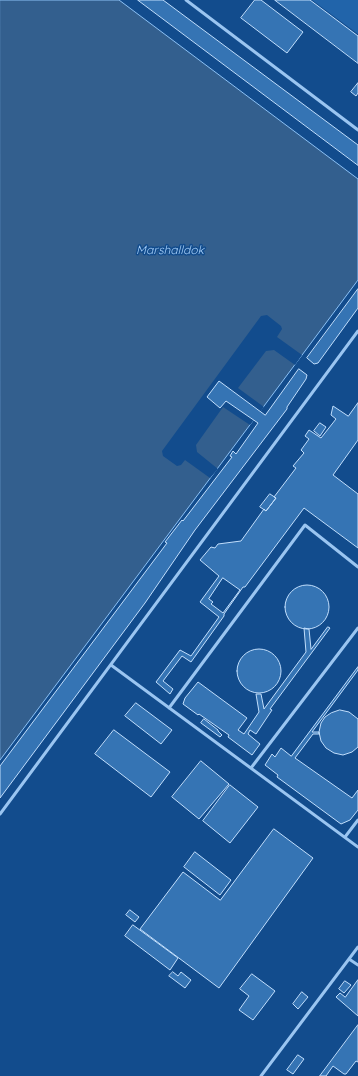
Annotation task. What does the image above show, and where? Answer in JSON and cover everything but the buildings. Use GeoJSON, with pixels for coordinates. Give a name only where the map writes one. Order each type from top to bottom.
{"type":"FeatureCollection","features":[{"type":"Feature","properties":{"kind":"lane"},"geometry":{"type":"LineString","coordinates":[[186,0],[358,130]]}},
{"type":"Feature","properties":{"kind":"lane"},"geometry":{"type":"LineString","coordinates":[[0,814],[358,331]]}},
{"type":"Feature","properties":{"kind":"lane"},"geometry":{"type":"LineString","coordinates":[[169,708],[305,525],[358,567]]}},
{"type":"Feature","properties":{"kind":"lane"},"geometry":{"type":"LineString","coordinates":[[251,768],[358,628]]}},
{"type":"Feature","properties":{"kind":"lane"},"geometry":{"type":"LineString","coordinates":[[111,665],[358,847]]}},
{"type":"Feature","properties":{"kind":"lane"},"geometry":{"type":"LineString","coordinates":[[345,837],[358,820]]}},
{"type":"Feature","properties":{"kind":"lane"},"geometry":{"type":"LineString","coordinates":[[261,1076],[358,947]]}},
{"type":"Feature","properties":{"kind":"lane"},"geometry":{"type":"LineString","coordinates":[[349,959],[358,965]]}},
{"type":"Feature","properties":{"kind":"shaded area"},"geometry":{"type":"Polygon","coordinates":[[[312,0],[358,0],[358,34],[312,0]]]}},
{"type":"Feature","properties":{"kind":"water","name":"Marshalldok"},"geometry":{"type":"Polygon","coordinates":[[[0,0],[119,0],[358,179],[358,280],[0,760],[0,0]]]}},
{"type":"Feature","properties":{"kind":"pier"},"geometry":{"type":"Polygon","coordinates":[[[267,315],[281,326],[282,329],[277,337],[302,355],[295,365],[274,350],[266,351],[238,388],[264,407],[250,425],[223,407],[196,445],[197,452],[218,469],[210,478],[185,460],[181,465],[177,466],[163,456],[162,451],[261,316],[267,315]]]}}]}
